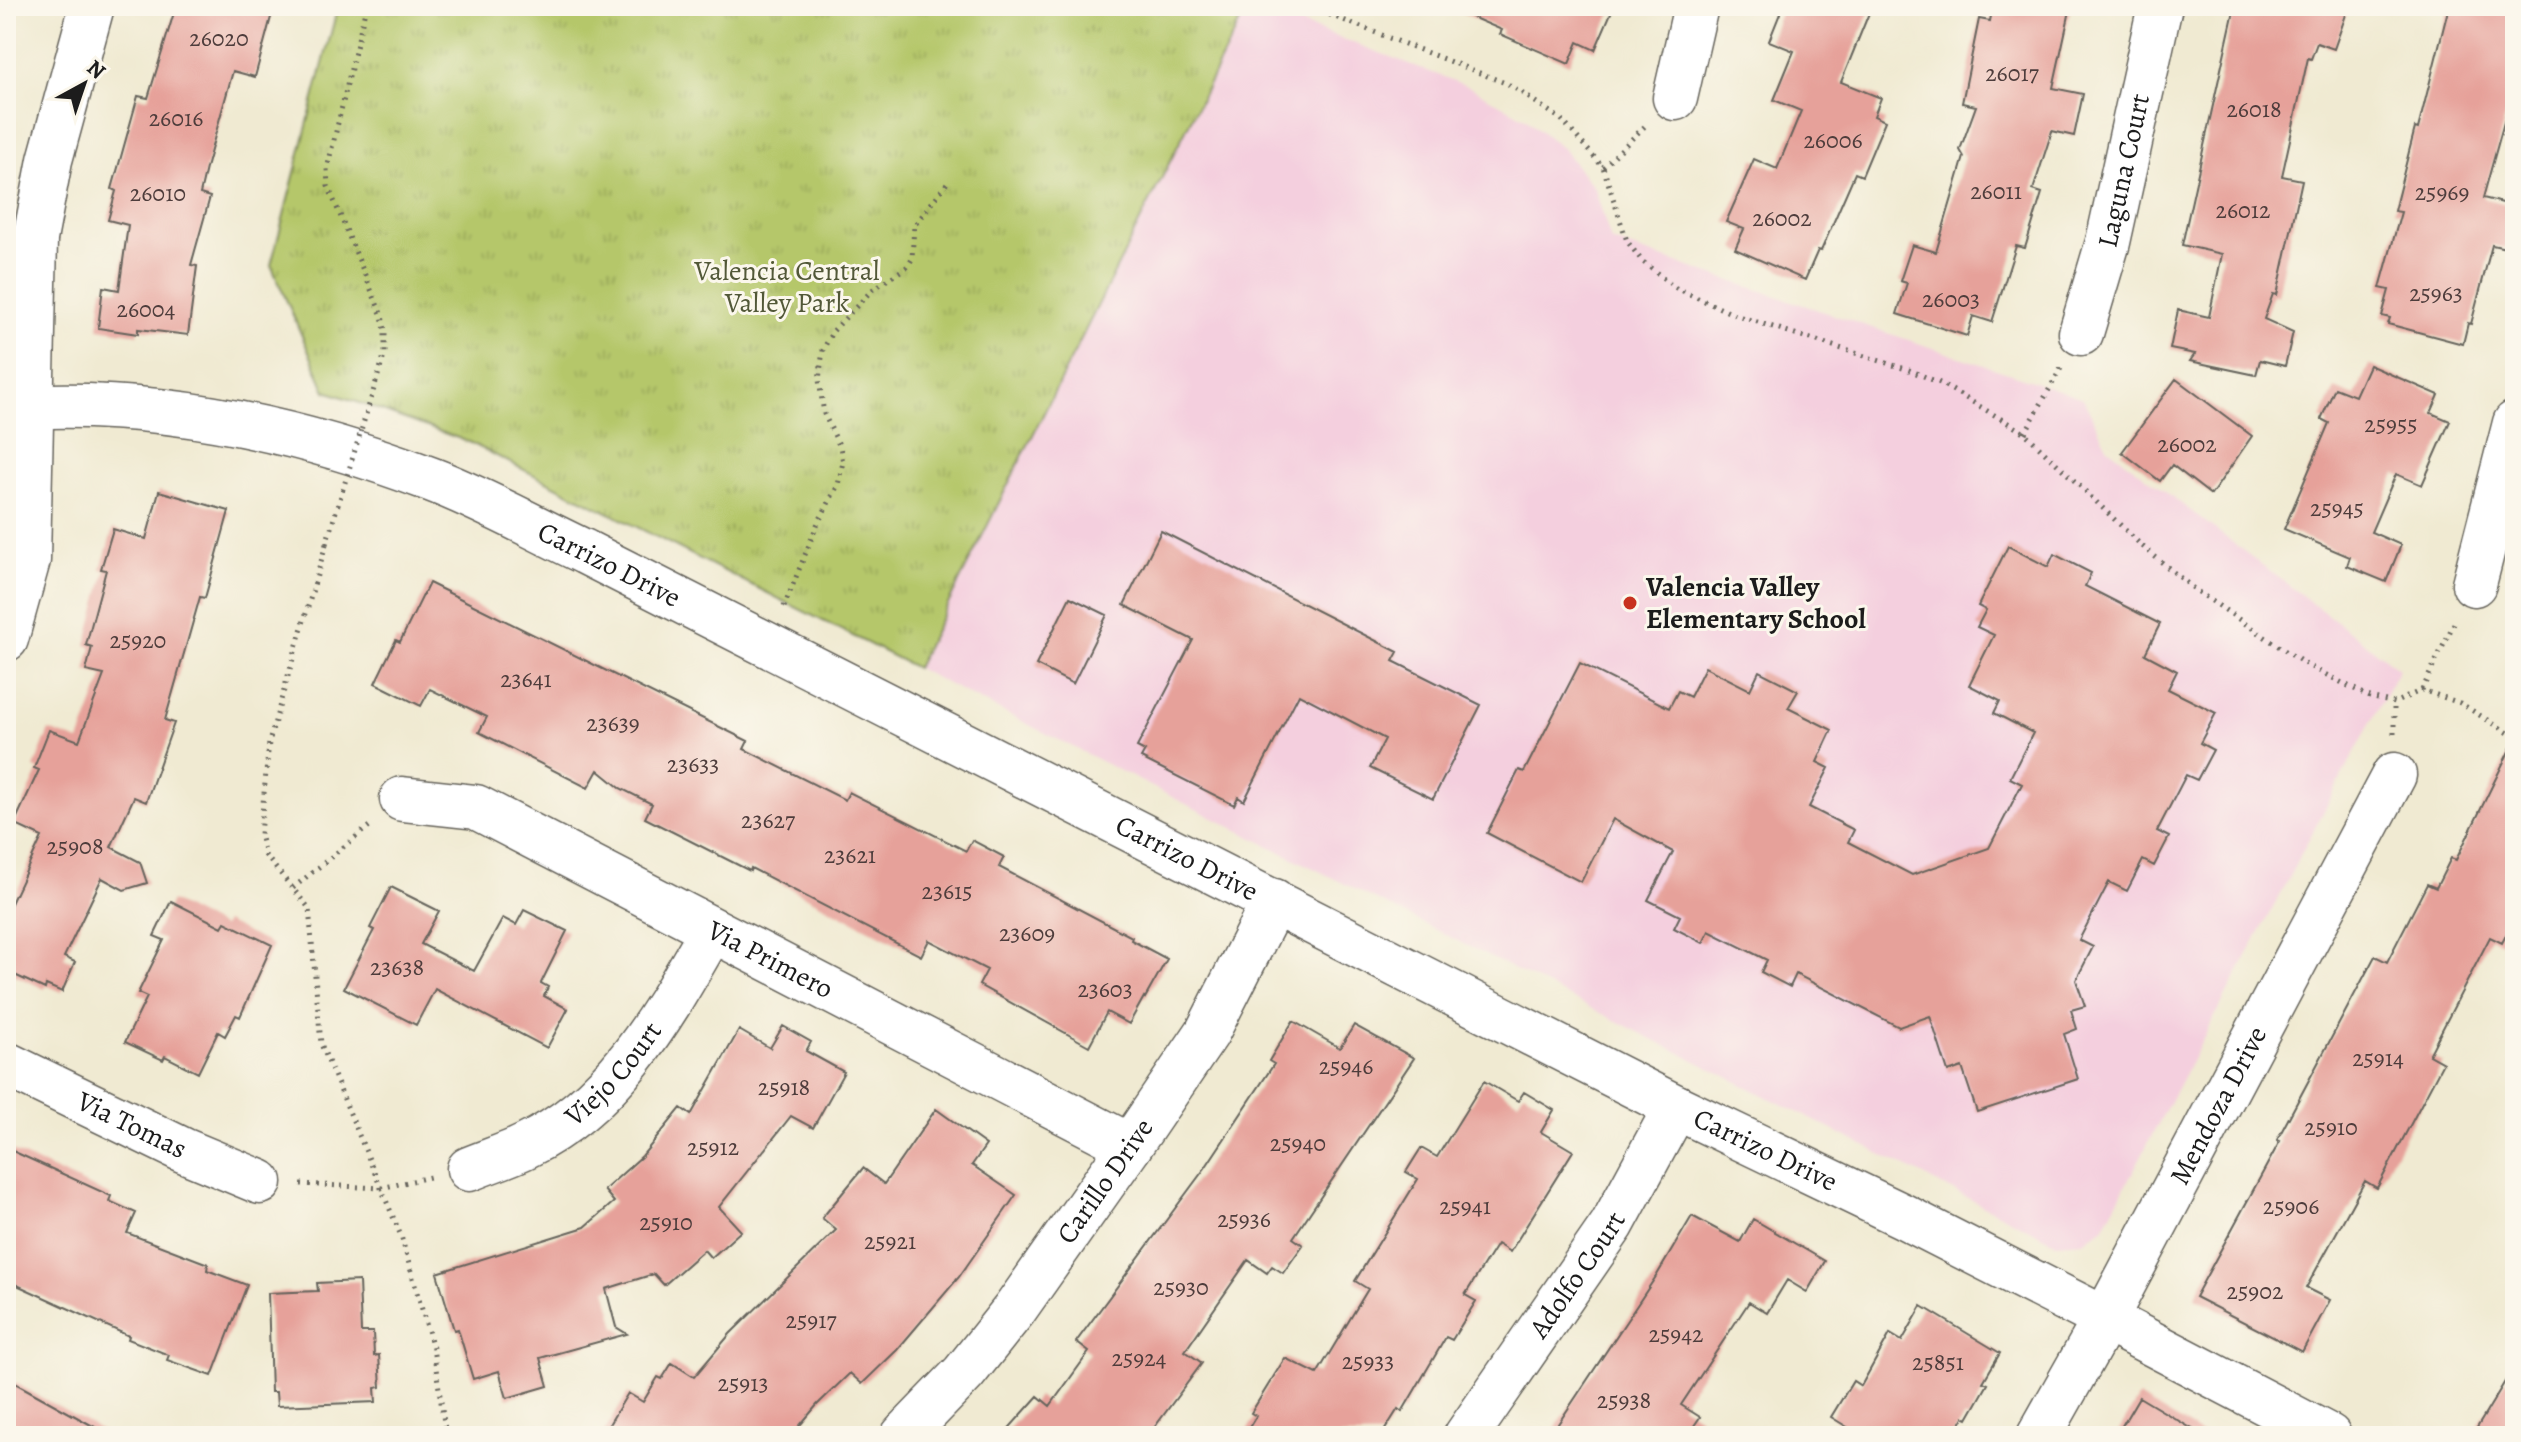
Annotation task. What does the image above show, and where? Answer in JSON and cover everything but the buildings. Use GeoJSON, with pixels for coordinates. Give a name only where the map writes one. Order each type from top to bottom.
{"type":"FeatureCollection","features":[{"type":"Feature","properties":{"kind":"street"},"geometry":{"type":"LineString","coordinates":[[6,639],[28,560],[18,407],[35,239],[50,160],[92,6]]}},
{"type":"Feature","properties":{"kind":"street"},"geometry":{"type":"LineString","coordinates":[[1675,98],[1696,6]]}},
{"type":"Feature","properties":{"kind":"street","name":"Laguna Court"},"geometry":{"type":"LineString","coordinates":[[2081,333],[2108,242],[2160,6]]}},
{"type":"Feature","properties":{"kind":"street","name":"Carrizo Drive"},"geometry":{"type":"LineString","coordinates":[[18,407],[148,409],[252,425],[349,451],[433,480],[585,552],[1676,1107],[1903,1216],[2329,1436]]}},
{"type":"Feature","properties":{"kind":"street"},"geometry":{"type":"LineString","coordinates":[[2474,584],[2515,423]]}},
{"type":"Feature","properties":{"kind":"street","name":"Mendoza Drive"},"geometry":{"type":"LineString","coordinates":[[2039,1436],[2105,1319],[2394,775]]}},
{"type":"Feature","properties":{"kind":"street","name":"Via Primero"},"geometry":{"type":"LineString","coordinates":[[402,799],[476,807],[1130,1146]]}},
{"type":"Feature","properties":{"kind":"street","name":"Carillo Drive"},"geometry":{"type":"LineString","coordinates":[[903,1436],[964,1373],[1015,1309],[1130,1146],[1207,1033],[1274,901]]}},
{"type":"Feature","properties":{"kind":"street","name":"Viejo Court"},"geometry":{"type":"LineString","coordinates":[[469,1169],[528,1145],[581,1111],[627,1066],[663,1014],[712,930]]}},
{"type":"Feature","properties":{"kind":"street","name":"Via Tomas"},"geometry":{"type":"LineString","coordinates":[[6,1064],[183,1150],[260,1182]]}},
{"type":"Feature","properties":{"kind":"street","name":"Adolfo Court"},"geometry":{"type":"LineString","coordinates":[[1466,1436],[1612,1225],[1676,1107]]}},
{"type":"Feature","properties":{"kind":"path"},"geometry":{"type":"LineString","coordinates":[[366,6],[327,169],[328,186],[382,316],[385,353],[269,742],[260,834],[265,855],[309,908],[321,1044],[401,1236],[433,1348],[446,1436]]}},
{"type":"Feature","properties":{"kind":"path"},"geometry":{"type":"LineString","coordinates":[[1307,6],[1508,84],[1561,119],[1603,167],[1627,241],[1642,261],[1674,287],[1735,315],[1909,370],[1981,405],[2025,433],[2141,545],[2194,589],[2305,664],[2370,697],[2394,703],[2422,690],[2474,584]]}},
{"type":"Feature","properties":{"kind":"path"},"geometry":{"type":"LineString","coordinates":[[1603,167],[1675,98]]}},
{"type":"Feature","properties":{"kind":"path"},"geometry":{"type":"LineString","coordinates":[[768,645],[817,525],[838,485],[843,462],[840,447],[824,414],[819,380],[823,350],[832,332],[872,290],[908,266],[912,259],[914,226],[947,183]]}},
{"type":"Feature","properties":{"kind":"path"},"geometry":{"type":"LineString","coordinates":[[2025,433],[2081,333]]}},
{"type":"Feature","properties":{"kind":"path"},"geometry":{"type":"LineString","coordinates":[[2422,690],[2460,703],[2515,737]]}},
{"type":"Feature","properties":{"kind":"path"},"geometry":{"type":"LineString","coordinates":[[293,888],[402,799]]}},
{"type":"Feature","properties":{"kind":"path"},"geometry":{"type":"LineString","coordinates":[[260,1182],[381,1188],[469,1169]]}},
{"type":"Feature","properties":{"kind":"shaded area","name":"Valencia Valley Elementary School"},"geometry":{"type":"Polygon","coordinates":[[[1248,6],[1470,87],[1525,118],[1564,150],[1595,189],[1611,241],[2083,398],[2108,448],[2399,669],[2103,1228],[2083,1241],[2057,1243],[916,668],[1248,6]]]}},
{"type":"Feature","properties":{"kind":"green space","name":"Valencia Central Valley Park"},"geometry":{"type":"Polygon","coordinates":[[[338,6],[1248,6],[916,668],[469,442],[326,391],[271,265],[338,6]]]}},
{"type":"Feature","properties":{"kind":"place","name":"Valencia Valley Elementary School"},"geometry":{"type":"Point","coordinates":[1630,603]}}]}
